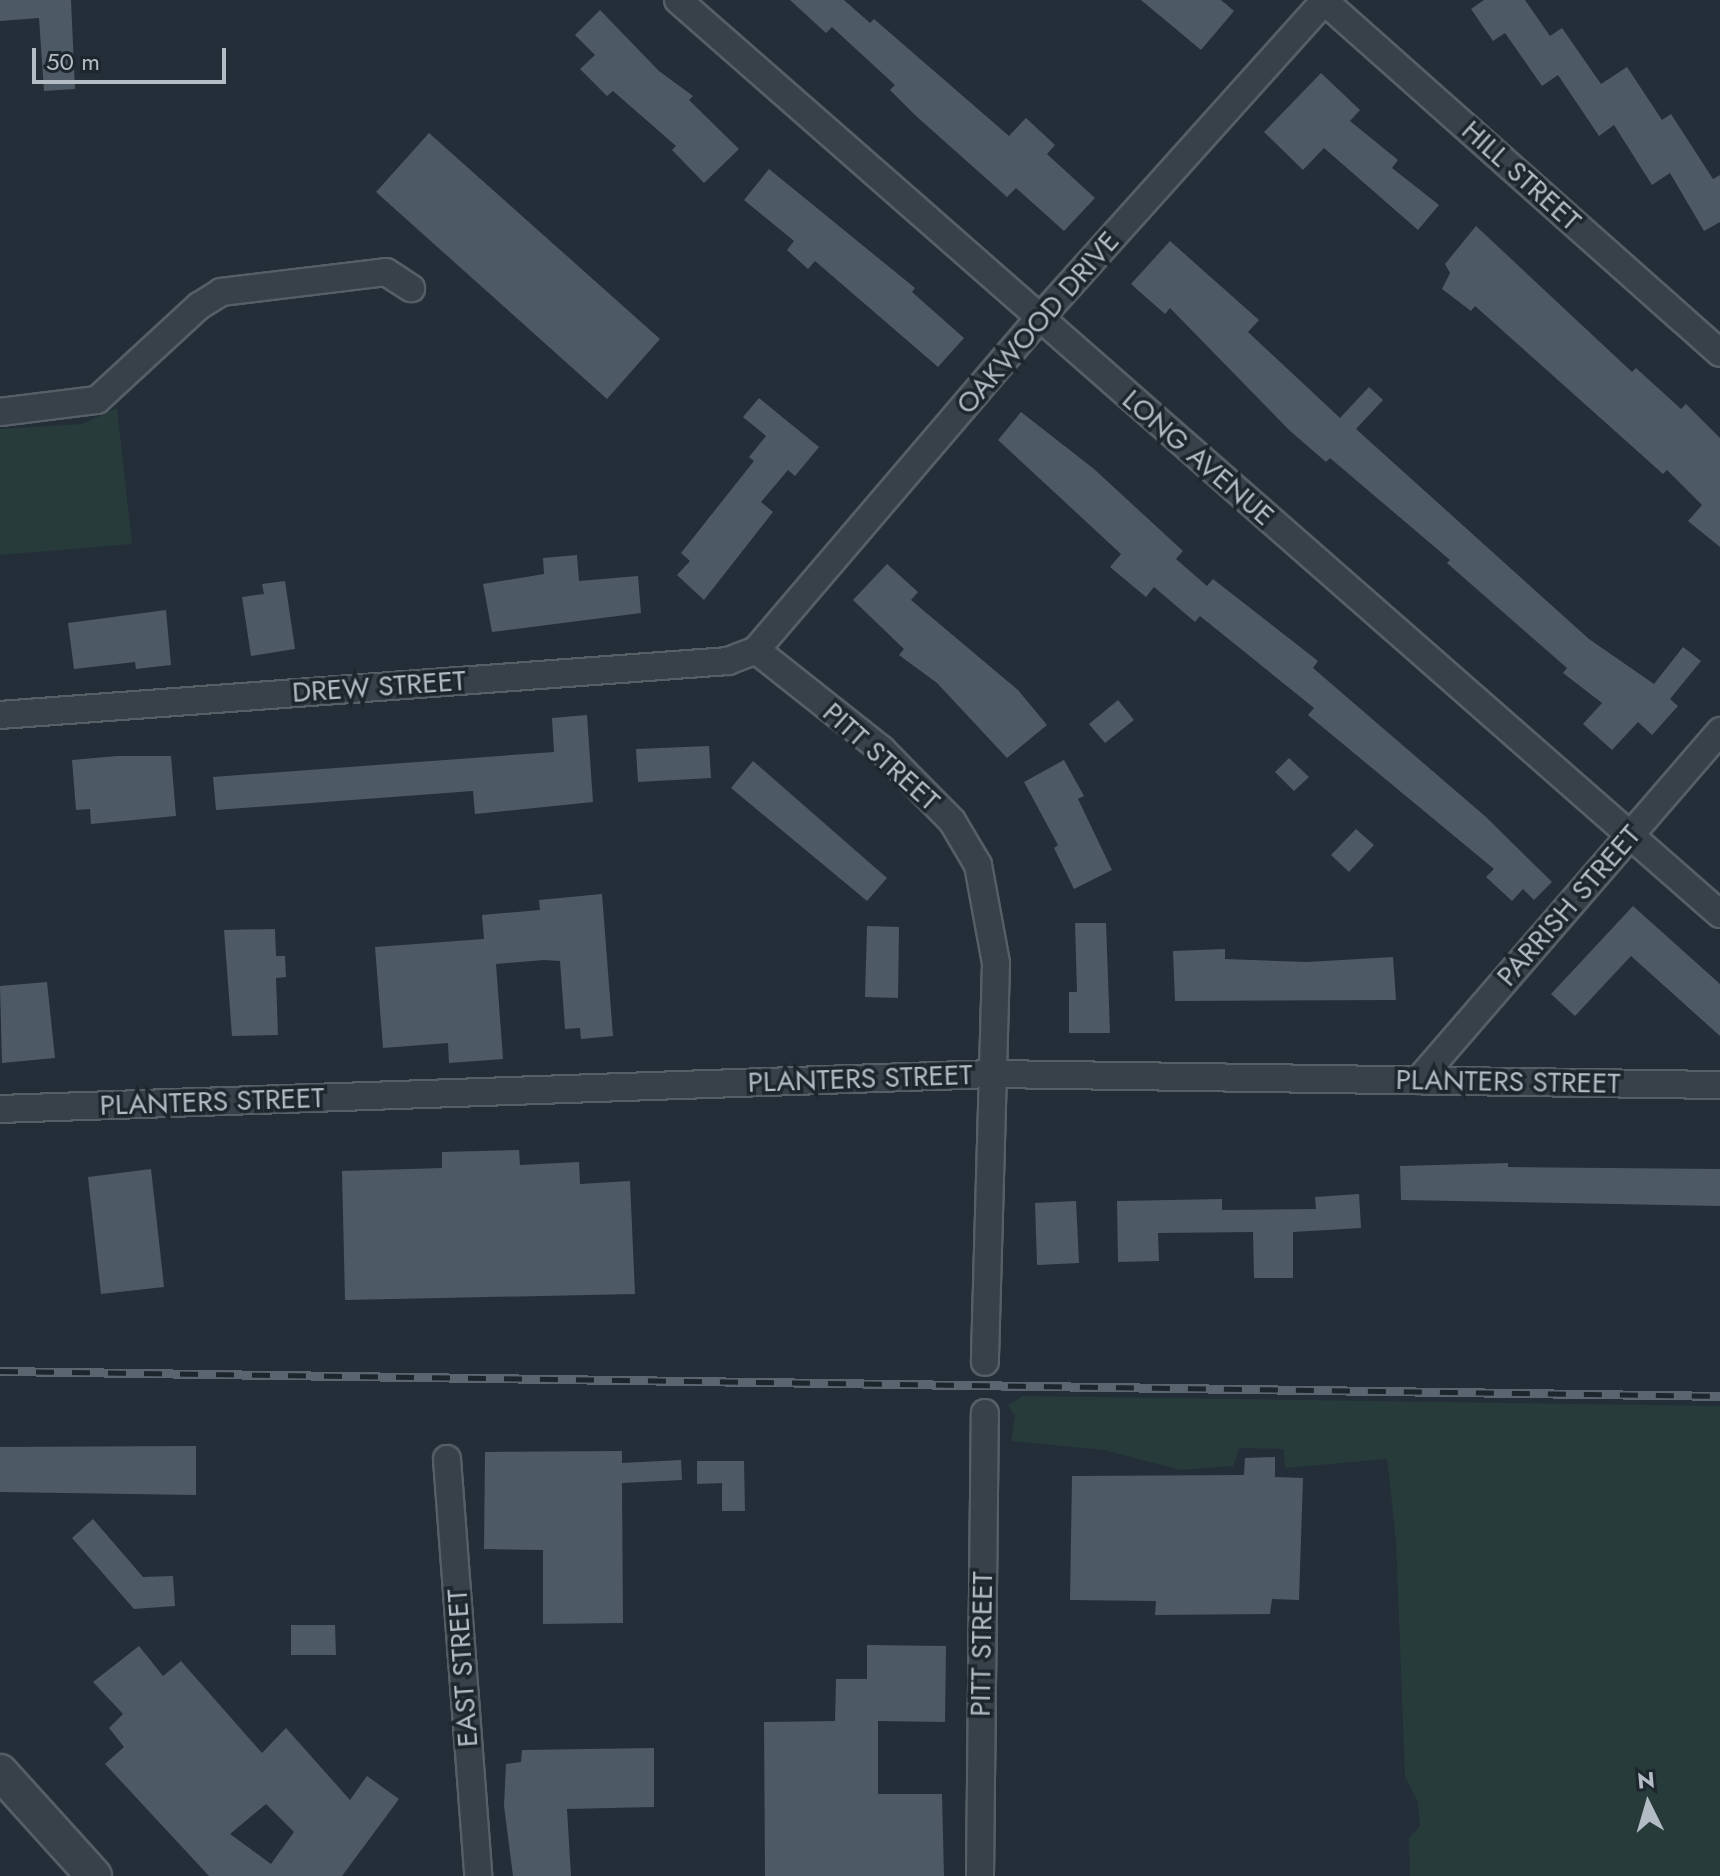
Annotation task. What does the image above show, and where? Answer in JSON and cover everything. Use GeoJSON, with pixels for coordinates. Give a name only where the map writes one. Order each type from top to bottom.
{"type":"FeatureCollection","features":[{"type":"Feature","properties":{"kind":"street","name":"LONG AVENUE"},"geometry":{"type":"LineString","coordinates":[[678,0],[1720,914]]}},
{"type":"Feature","properties":{"kind":"street","name":"OAKWOOD DRIVE"},"geometry":{"type":"LineString","coordinates":[[756,650],[1040,318],[1324,0]]}},
{"type":"Feature","properties":{"kind":"street","name":"HILL STREET"},"geometry":{"type":"LineString","coordinates":[[1324,0],[1720,353]]}},
{"type":"Feature","properties":{"kind":"street"},"geometry":{"type":"LineString","coordinates":[[0,412],[97,400],[199,306],[221,292],[386,272],[411,288]]}},
{"type":"Feature","properties":{"kind":"street","name":"DREW STREET"},"geometry":{"type":"LineString","coordinates":[[0,715],[728,661],[756,650]]}},
{"type":"Feature","properties":{"kind":"street","name":"PITT STREET"},"geometry":{"type":"LineString","coordinates":[[756,650],[882,750],[952,821],[978,865],[996,963],[985,1362]]}},
{"type":"Feature","properties":{"kind":"street","name":"PARRISH STREET"},"geometry":{"type":"LineString","coordinates":[[1419,1080],[1720,731]]}},
{"type":"Feature","properties":{"kind":"street","name":"PLANTERS STREET"},"geometry":{"type":"LineString","coordinates":[[0,1109],[994,1074],[1720,1085]]}},
{"type":"Feature","properties":{"kind":"street","name":"PITT STREET"},"geometry":{"type":"LineString","coordinates":[[980,1876],[985,1413]]}},
{"type":"Feature","properties":{"kind":"street","name":"EAST STREET"},"geometry":{"type":"LineString","coordinates":[[447,1459],[478,1876]]}},
{"type":"Feature","properties":{"kind":"street"},"geometry":{"type":"LineString","coordinates":[[0,1772],[94,1876]]}},
{"type":"Feature","properties":{"kind":"green space"},"geometry":{"type":"Polygon","coordinates":[[[117,408],[132,544],[0,555],[0,429],[82,424],[117,408]]]}},
{"type":"Feature","properties":{"kind":"green space"},"geometry":{"type":"Polygon","coordinates":[[[1023,1396],[1720,1406],[1720,1876],[1410,1876],[1409,1838],[1420,1826],[1418,1802],[1405,1776],[1396,1541],[1387,1459],[1285,1468],[1284,1449],[1240,1448],[1233,1466],[1181,1470],[1104,1450],[1011,1441],[1015,1416],[1008,1405],[1023,1396]]]}},
{"type":"Feature","properties":{"kind":"building"},"geometry":{"type":"Polygon","coordinates":[[[0,0],[71,0],[75,89],[44,91],[39,18],[0,21],[0,0]]]}},
{"type":"Feature","properties":{"kind":"building"},"geometry":{"type":"Polygon","coordinates":[[[790,0],[844,0],[870,23],[874,19],[1009,136],[1026,118],[1055,145],[1047,154],[1095,198],[1064,231],[1016,188],[1007,197],[916,116],[890,90],[895,85],[832,27],[826,33],[790,0]]]}},
{"type":"Feature","properties":{"kind":"building"},"geometry":{"type":"Polygon","coordinates":[[[1141,0],[1221,0],[1234,11],[1201,50],[1141,0]]]}},
{"type":"Feature","properties":{"kind":"building"},"geometry":{"type":"Polygon","coordinates":[[[1484,0],[1525,0],[1550,36],[1562,28],[1601,84],[1627,67],[1662,120],[1671,114],[1713,179],[1720,175],[1720,222],[1704,231],[1670,173],[1652,185],[1614,125],[1599,136],[1558,75],[1542,86],[1505,33],[1493,41],[1471,9],[1484,0]]]}},
{"type":"Feature","properties":{"kind":"building"},"geometry":{"type":"Polygon","coordinates":[[[600,10],[659,71],[693,96],[689,100],[739,149],[704,183],[672,150],[676,146],[613,91],[607,96],[580,69],[595,55],[575,35],[600,10]]]}},
{"type":"Feature","properties":{"kind":"building"},"geometry":{"type":"Polygon","coordinates":[[[1321,73],[1360,110],[1350,121],[1398,160],[1392,168],[1439,205],[1418,230],[1324,148],[1303,170],[1264,132],[1321,73]]]}},
{"type":"Feature","properties":{"kind":"building"},"geometry":{"type":"Polygon","coordinates":[[[429,133],[660,339],[607,399],[376,192],[429,133]]]}},
{"type":"Feature","properties":{"kind":"building"},"geometry":{"type":"Polygon","coordinates":[[[769,169],[915,288],[912,292],[964,338],[938,367],[815,261],[808,269],[787,250],[794,241],[744,200],[769,169]]]}},
{"type":"Feature","properties":{"kind":"building"},"geometry":{"type":"Polygon","coordinates":[[[1476,226],[1632,372],[1636,368],[1681,409],[1686,404],[1720,438],[1720,547],[1688,521],[1702,505],[1667,470],[1663,474],[1475,306],[1471,311],[1442,289],[1450,273],[1445,264],[1476,226]]]}},
{"type":"Feature","properties":{"kind":"building"},"geometry":{"type":"Polygon","coordinates":[[[1170,241],[1259,320],[1248,332],[1340,418],[1369,387],[1383,400],[1356,429],[1589,639],[1654,684],[1683,647],[1701,661],[1670,699],[1678,706],[1652,735],[1638,722],[1612,750],[1583,724],[1602,703],[1563,673],[1567,668],[1447,563],[1450,560],[1330,458],[1326,462],[1289,430],[1170,308],[1165,314],[1131,284],[1170,241]]]}},
{"type":"Feature","properties":{"kind":"building"},"geometry":{"type":"Polygon","coordinates":[[[759,398],[819,447],[795,476],[788,470],[761,502],[773,512],[704,600],[677,575],[690,561],[681,553],[754,461],[749,457],[766,436],[743,417],[759,398]]]}},
{"type":"Feature","properties":{"kind":"building"},"geometry":{"type":"Polygon","coordinates":[[[1021,412],[1094,469],[1183,551],[1176,559],[1207,586],[1213,579],[1318,661],[1313,668],[1486,817],[1552,882],[1534,900],[1523,889],[1512,901],[1486,877],[1494,869],[1308,715],[1314,708],[1200,616],[1195,622],[1154,587],[1146,597],[1110,567],[1121,554],[998,440],[1021,412]]]}},
{"type":"Feature","properties":{"kind":"building"},"geometry":{"type":"Polygon","coordinates":[[[577,555],[579,581],[638,576],[641,613],[492,632],[483,584],[544,574],[543,558],[577,555]]]}},
{"type":"Feature","properties":{"kind":"building"},"geometry":{"type":"Polygon","coordinates":[[[887,564],[918,592],[911,600],[1018,690],[1047,725],[1007,758],[937,683],[899,655],[904,649],[853,600],[887,564]]]}},
{"type":"Feature","properties":{"kind":"building"},"geometry":{"type":"Polygon","coordinates":[[[285,581],[295,649],[251,656],[242,597],[264,594],[262,584],[285,581]]]}},
{"type":"Feature","properties":{"kind":"building"},"geometry":{"type":"Polygon","coordinates":[[[166,610],[171,665],[136,669],[135,662],[74,669],[68,623],[166,610]]]}},
{"type":"Feature","properties":{"kind":"building"},"geometry":{"type":"Polygon","coordinates":[[[1118,700],[1134,720],[1105,743],[1089,724],[1118,700]]]}},
{"type":"Feature","properties":{"kind":"building"},"geometry":{"type":"Polygon","coordinates":[[[587,715],[593,802],[475,814],[473,791],[216,810],[213,777],[554,752],[552,718],[587,715]]]}},
{"type":"Feature","properties":{"kind":"building"},"geometry":{"type":"Polygon","coordinates":[[[709,746],[711,778],[638,782],[636,749],[709,746]]]}},
{"type":"Feature","properties":{"kind":"building"},"geometry":{"type":"Polygon","coordinates":[[[171,756],[176,816],[91,824],[90,809],[76,810],[72,760],[171,756]]]}},
{"type":"Feature","properties":{"kind":"building"},"geometry":{"type":"Polygon","coordinates":[[[1289,758],[1309,777],[1294,791],[1275,772],[1289,758]]]}},
{"type":"Feature","properties":{"kind":"building"},"geometry":{"type":"Polygon","coordinates":[[[1064,760],[1084,796],[1078,799],[1112,870],[1074,889],[1054,848],[1058,845],[1024,782],[1064,760]]]}},
{"type":"Feature","properties":{"kind":"building"},"geometry":{"type":"Polygon","coordinates":[[[753,761],[887,878],[867,901],[731,788],[753,761]]]}},
{"type":"Feature","properties":{"kind":"building"},"geometry":{"type":"Polygon","coordinates":[[[1356,829],[1374,845],[1349,872],[1331,855],[1356,829]]]}},
{"type":"Feature","properties":{"kind":"building"},"geometry":{"type":"Polygon","coordinates":[[[602,894],[613,1036],[581,1039],[580,1028],[565,1029],[560,961],[544,960],[496,964],[503,1059],[449,1063],[448,1043],[383,1048],[375,947],[484,939],[482,915],[540,910],[539,900],[602,894]]]}},
{"type":"Feature","properties":{"kind":"building"},"geometry":{"type":"Polygon","coordinates":[[[1633,906],[1720,984],[1720,1036],[1631,956],[1575,1016],[1551,994],[1633,906]]]}},
{"type":"Feature","properties":{"kind":"building"},"geometry":{"type":"Polygon","coordinates":[[[1075,923],[1106,923],[1110,1033],[1069,1033],[1069,992],[1077,992],[1075,923]]]}},
{"type":"Feature","properties":{"kind":"building"},"geometry":{"type":"Polygon","coordinates":[[[867,926],[899,927],[898,998],[865,997],[867,926]]]}},
{"type":"Feature","properties":{"kind":"building"},"geometry":{"type":"Polygon","coordinates":[[[275,929],[276,956],[285,956],[286,977],[276,978],[278,1035],[232,1036],[224,930],[275,929]]]}},
{"type":"Feature","properties":{"kind":"building"},"geometry":{"type":"Polygon","coordinates":[[[1225,949],[1225,959],[1307,962],[1393,957],[1396,1000],[1175,1001],[1173,951],[1225,949]]]}},
{"type":"Feature","properties":{"kind":"building"},"geometry":{"type":"Polygon","coordinates":[[[47,982],[55,1058],[2,1063],[0,986],[47,982]]]}},
{"type":"Feature","properties":{"kind":"building"},"geometry":{"type":"Polygon","coordinates":[[[519,1150],[520,1165],[579,1162],[580,1184],[630,1181],[635,1294],[345,1300],[342,1171],[442,1168],[442,1152],[519,1150]]]}},
{"type":"Feature","properties":{"kind":"building"},"geometry":{"type":"Polygon","coordinates":[[[1508,1163],[1508,1167],[1720,1169],[1720,1206],[1401,1200],[1400,1166],[1508,1163]]]}},
{"type":"Feature","properties":{"kind":"building"},"geometry":{"type":"Polygon","coordinates":[[[151,1169],[164,1287],[101,1294],[88,1177],[151,1169]]]}},
{"type":"Feature","properties":{"kind":"building"},"geometry":{"type":"Polygon","coordinates":[[[1359,1194],[1361,1228],[1293,1232],[1293,1278],[1254,1278],[1253,1232],[1158,1233],[1159,1261],[1118,1262],[1117,1201],[1222,1199],[1222,1210],[1316,1209],[1315,1197],[1359,1194]]]}},
{"type":"Feature","properties":{"kind":"building"},"geometry":{"type":"Polygon","coordinates":[[[1076,1201],[1079,1263],[1037,1265],[1035,1203],[1076,1201]]]}},
{"type":"Feature","properties":{"kind":"building"},"geometry":{"type":"Polygon","coordinates":[[[196,1446],[196,1495],[0,1492],[0,1447],[196,1446]]]}},
{"type":"Feature","properties":{"kind":"building"},"geometry":{"type":"Polygon","coordinates":[[[622,1451],[622,1463],[681,1460],[682,1480],[622,1483],[623,1623],[543,1624],[543,1550],[484,1549],[485,1452],[622,1451]]]}},
{"type":"Feature","properties":{"kind":"building"},"geometry":{"type":"Polygon","coordinates":[[[1275,1457],[1275,1477],[1303,1478],[1299,1600],[1272,1599],[1270,1614],[1155,1615],[1156,1601],[1070,1600],[1072,1476],[1244,1475],[1245,1458],[1275,1457]]]}},
{"type":"Feature","properties":{"kind":"building"},"geometry":{"type":"Polygon","coordinates":[[[697,1461],[744,1461],[745,1511],[722,1511],[722,1483],[697,1484],[697,1461]]]}},
{"type":"Feature","properties":{"kind":"building"},"geometry":{"type":"Polygon","coordinates":[[[93,1519],[143,1577],[173,1576],[175,1606],[134,1609],[72,1538],[93,1519]]]}},
{"type":"Feature","properties":{"kind":"building"},"geometry":{"type":"Polygon","coordinates":[[[291,1625],[335,1625],[336,1655],[291,1655],[291,1625]]]}},
{"type":"Feature","properties":{"kind":"building"},"geometry":{"type":"Polygon","coordinates":[[[867,1645],[946,1646],[945,1722],[878,1721],[878,1794],[942,1794],[944,1876],[765,1876],[764,1722],[835,1721],[836,1679],[867,1679],[867,1645]]]}},
{"type":"Feature","properties":{"kind":"building"},"geometry":{"type":"Polygon","coordinates":[[[139,1646],[163,1676],[181,1661],[262,1753],[286,1728],[350,1800],[367,1776],[399,1799],[342,1876],[209,1876],[105,1764],[124,1747],[109,1728],[123,1714],[93,1682],[139,1646]],[[266,1804],[230,1834],[271,1864],[294,1832],[266,1804]]]}},
{"type":"Feature","properties":{"kind":"building"},"geometry":{"type":"Polygon","coordinates":[[[654,1748],[654,1807],[567,1809],[571,1876],[513,1876],[504,1806],[506,1764],[521,1762],[522,1750],[654,1748]]]}},
{"type":"Feature","properties":{"kind":"railway"},"geometry":{"type":"LineString","coordinates":[[0,1371],[1720,1396]]}}]}
